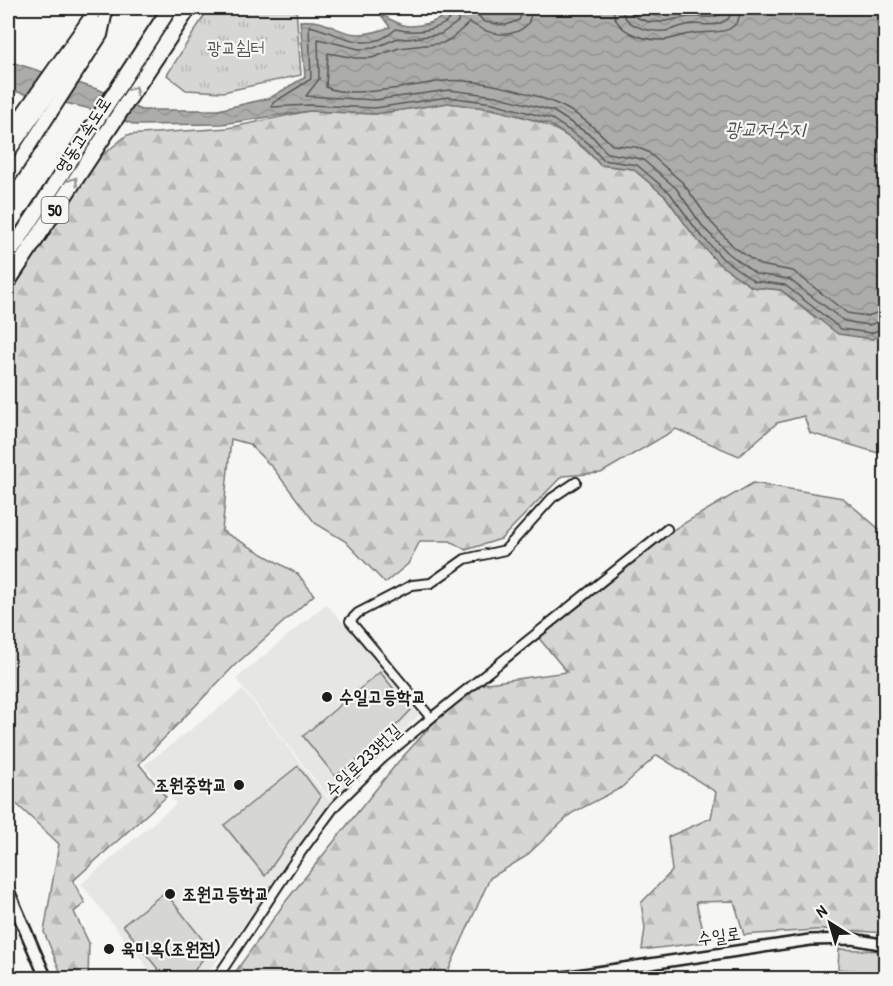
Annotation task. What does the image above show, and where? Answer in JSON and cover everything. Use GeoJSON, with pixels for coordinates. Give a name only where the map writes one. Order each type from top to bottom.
{"type":"FeatureCollection","features":[{"type":"Feature","properties":{"kind":"highway","name":"영동고속도로"},"geometry":{"type":"LineString","coordinates":[[8,282],[171,8]]}},
{"type":"Feature","properties":{"kind":"highway","name":"영동고속도로"},"geometry":{"type":"LineString","coordinates":[[8,256],[189,8]]}},
{"type":"Feature","properties":{"kind":"highway"},"geometry":{"type":"LineString","coordinates":[[8,153],[70,48],[104,9]]}},
{"type":"Feature","properties":{"kind":"highway"},"geometry":{"type":"LineString","coordinates":[[8,134],[34,109],[104,9]]}},
{"type":"Feature","properties":{"kind":"highway"},"geometry":{"type":"LineString","coordinates":[[8,121],[34,109]]}},
{"type":"Feature","properties":{"kind":"highway"},"geometry":{"type":"LineString","coordinates":[[8,179],[34,109]]}},
{"type":"Feature","properties":{"kind":"main road"},"geometry":{"type":"LineString","coordinates":[[8,890],[46,978]]}},
{"type":"Feature","properties":{"kind":"street"},"geometry":{"type":"LineString","coordinates":[[431,718],[350,621],[358,613],[412,585],[431,583],[465,560],[505,550],[552,498],[576,482]]}},
{"type":"Feature","properties":{"kind":"street","name":"수일로233번길"},"geometry":{"type":"LineString","coordinates":[[217,978],[335,806],[381,760],[667,528]]}},
{"type":"Feature","properties":{"kind":"street","name":"수일로"},"geometry":{"type":"LineString","coordinates":[[557,978],[810,940],[853,939],[885,945]]}},
{"type":"Feature","properties":{"kind":"shaded area","name":"수일고등학교"},"geometry":{"type":"Polygon","coordinates":[[[326,604],[365,647],[419,715],[334,804],[236,679],[326,604]]]}},
{"type":"Feature","properties":{"kind":"shaded area"},"geometry":{"type":"Polygon","coordinates":[[[243,690],[333,805],[204,978],[156,978],[81,884],[176,804],[144,765],[243,690]]]}},
{"type":"Feature","properties":{"kind":"green space","name":"광교쉼터"},"geometry":{"type":"Polygon","coordinates":[[[209,8],[296,8],[301,75],[223,92],[186,90],[167,75],[209,8]]]}},
{"type":"Feature","properties":{"kind":"green space"},"geometry":{"type":"Polygon","coordinates":[[[448,103],[491,109],[531,119],[568,136],[600,165],[633,169],[666,197],[693,235],[719,264],[752,287],[781,290],[812,316],[872,339],[885,331],[885,455],[810,433],[804,416],[777,423],[739,456],[676,429],[601,473],[562,476],[501,539],[466,550],[450,541],[420,541],[408,564],[385,583],[345,541],[315,523],[273,468],[249,444],[231,439],[222,531],[298,574],[314,595],[235,665],[139,764],[166,797],[73,881],[85,903],[74,912],[89,943],[88,978],[63,978],[44,932],[59,844],[8,796],[8,297],[97,160],[127,135],[228,128],[309,111],[375,114],[448,103]]]}},
{"type":"Feature","properties":{"kind":"green space"},"geometry":{"type":"Polygon","coordinates":[[[753,483],[843,498],[885,534],[885,933],[829,929],[744,935],[734,901],[696,902],[706,942],[642,950],[645,928],[641,903],[672,871],[668,837],[711,818],[716,792],[657,755],[621,788],[572,813],[525,857],[490,878],[445,978],[231,978],[286,901],[398,762],[441,715],[480,684],[567,672],[538,637],[664,535],[753,483]]]}},
{"type":"Feature","properties":{"kind":"green space"},"geometry":{"type":"Polygon","coordinates":[[[380,672],[411,710],[375,748],[335,776],[303,736],[380,672]]]}},
{"type":"Feature","properties":{"kind":"green space"},"geometry":{"type":"Polygon","coordinates":[[[298,766],[321,797],[265,876],[224,825],[298,766]]]}},
{"type":"Feature","properties":{"kind":"green space"},"geometry":{"type":"Polygon","coordinates":[[[165,892],[210,949],[189,978],[165,978],[123,925],[165,892]]]}},
{"type":"Feature","properties":{"kind":"green space"},"geometry":{"type":"Polygon","coordinates":[[[839,949],[881,951],[879,972],[838,969],[839,949]]]}},
{"type":"Feature","properties":{"kind":"water","name":"광교저수지"},"geometry":{"type":"Polygon","coordinates":[[[448,8],[506,11],[529,8],[608,8],[636,10],[663,18],[688,11],[715,11],[723,8],[885,8],[885,331],[873,339],[838,334],[781,290],[752,287],[719,264],[693,235],[666,197],[633,169],[600,165],[585,148],[549,124],[493,109],[448,103],[375,114],[309,111],[222,124],[136,125],[87,108],[8,90],[8,61],[100,90],[141,110],[218,110],[270,98],[305,77],[300,21],[322,23],[349,33],[360,34],[390,27],[381,15],[413,26],[437,20],[446,13],[448,8]]]}},
{"type":"Feature","properties":{"kind":"place","name":"수일고등학교"},"geometry":{"type":"Point","coordinates":[327,697]}},
{"type":"Feature","properties":{"kind":"place","name":"조원중학교"},"geometry":{"type":"Point","coordinates":[239,785]}},
{"type":"Feature","properties":{"kind":"place","name":"조원고등학교"},"geometry":{"type":"Point","coordinates":[170,894]}},
{"type":"Feature","properties":{"kind":"place","name":"육미옥(조원점)"},"geometry":{"type":"Point","coordinates":[109,949]}}]}
